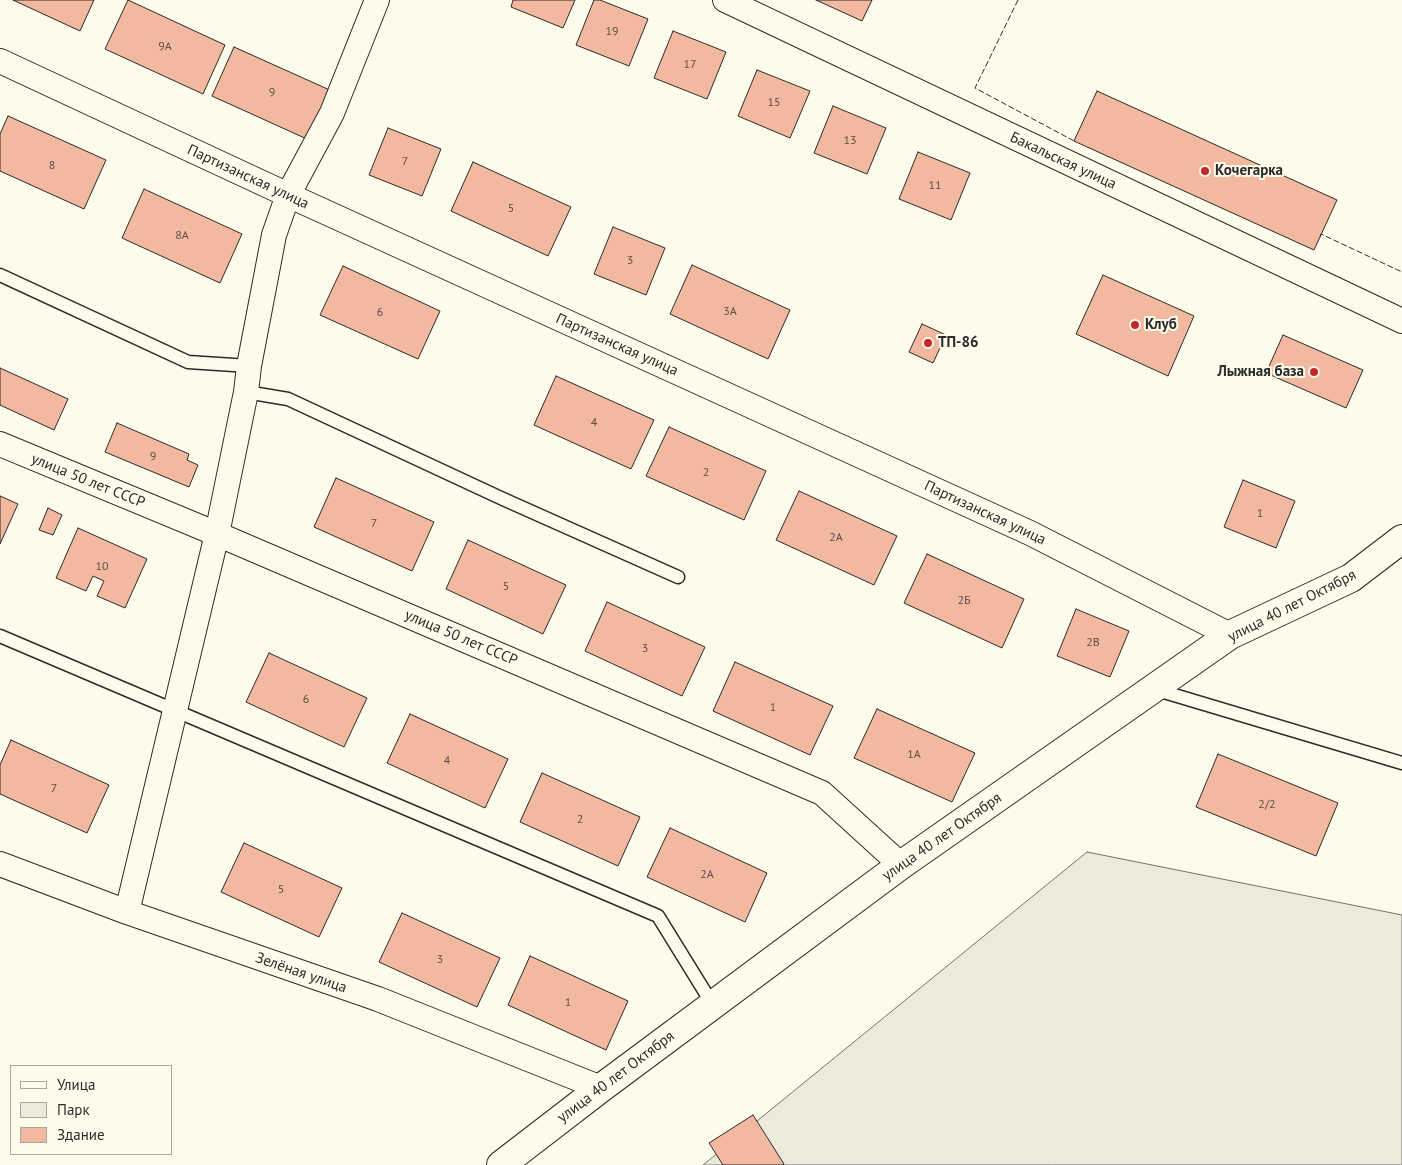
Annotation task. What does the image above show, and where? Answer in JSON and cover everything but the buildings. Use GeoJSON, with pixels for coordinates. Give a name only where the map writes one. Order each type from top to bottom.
{"type":"FeatureCollection","features":[{"type":"Feature","properties":{"kind":"street"},"geometry":{"type":"LineString","coordinates":[[127,912],[217,534],[246,392],[249,366],[274,236],[288,195],[332,113],[377,0]]}},
{"type":"Feature","properties":{"kind":"street","name":"Бакальская улица"},"geometry":{"type":"LineString","coordinates":[[725,0],[1402,321]]}},
{"type":"Feature","properties":{"kind":"street","name":"Партизанская улица"},"geometry":{"type":"LineString","coordinates":[[0,61],[288,195],[1030,533],[1230,636]]}},
{"type":"Feature","properties":{"kind":"street","name":"улица 50 лет СССР"},"geometry":{"type":"LineString","coordinates":[[0,444],[217,534],[822,793],[901,865]]}},
{"type":"Feature","properties":{"kind":"street","name":"улица 40 лет Октября"},"geometry":{"type":"LineString","coordinates":[[500,1165],[600,1088],[901,865],[1230,636],[1351,578],[1402,539]]}},
{"type":"Feature","properties":{"kind":"street","name":"Зелёная улица"},"geometry":{"type":"LineString","coordinates":[[0,864],[127,912],[378,999],[600,1088]]}},
{"type":"Feature","properties":{"kind":"lane"},"geometry":{"type":"LineString","coordinates":[[0,275],[188,362],[249,366]]}},
{"type":"Feature","properties":{"kind":"lane"},"geometry":{"type":"LineString","coordinates":[[246,392],[288,399],[503,499],[678,577]]}},
{"type":"Feature","properties":{"kind":"lane"},"geometry":{"type":"LineString","coordinates":[[0,636],[658,916],[713,1005]]}},
{"type":"Feature","properties":{"kind":"lane"},"geometry":{"type":"LineString","coordinates":[[1154,689],[1402,764]]}},
{"type":"Feature","properties":{"kind":"green space"},"geometry":{"type":"Polygon","coordinates":[[[1087,852],[1402,915],[1402,1165],[703,1165],[1087,852]]]}},
{"type":"Feature","properties":{"kind":"fence"},"geometry":{"type":"LineString","coordinates":[[1018,0],[975,88],[1076,142]]}},
{"type":"Feature","properties":{"kind":"fence"},"geometry":{"type":"LineString","coordinates":[[1320,237],[1321,234],[1402,272]]}},
{"type":"Feature","properties":{"kind":"place","name":"Кочегарка"},"geometry":{"type":"Point","coordinates":[1205,171]}},
{"type":"Feature","properties":{"kind":"place","name":"Клуб"},"geometry":{"type":"Point","coordinates":[1135,325]}},
{"type":"Feature","properties":{"kind":"place","name":"ТП-86"},"geometry":{"type":"Point","coordinates":[928,343]}},
{"type":"Feature","properties":{"kind":"place","name":"Лыжная база"},"geometry":{"type":"Point","coordinates":[1314,372]}}]}
